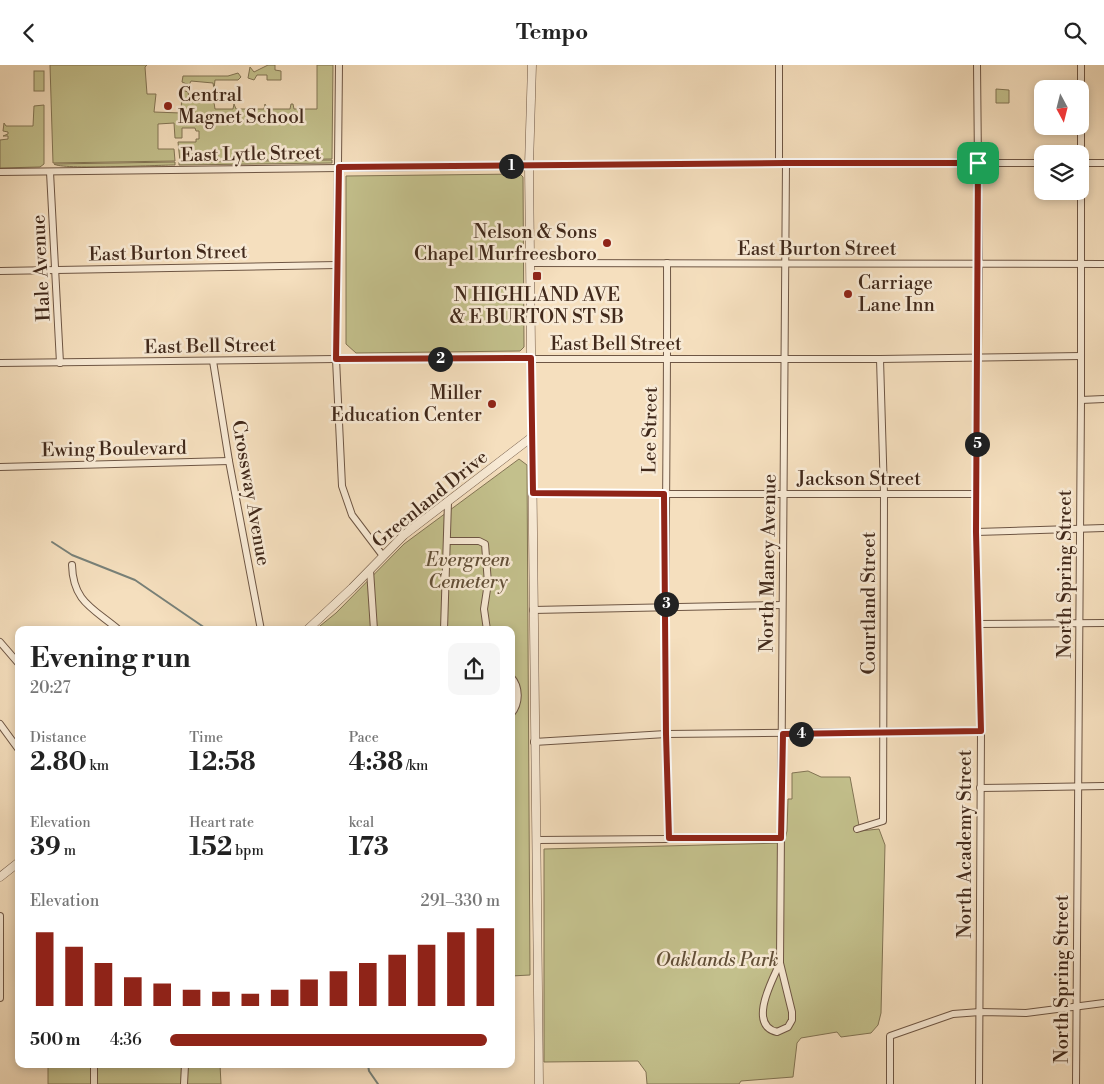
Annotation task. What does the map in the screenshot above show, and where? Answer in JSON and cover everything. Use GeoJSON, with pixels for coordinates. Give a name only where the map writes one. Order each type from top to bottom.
{"type":"FeatureCollection","features":[{"type":"Feature","properties":{"kind":"street"},"geometry":{"type":"LineString","coordinates":[[339,65],[336,359],[342,486],[352,515],[383,556]]}},
{"type":"Feature","properties":{"kind":"street"},"geometry":{"type":"LineString","coordinates":[[532,65],[529,165],[539,1084]]}},
{"type":"Feature","properties":{"kind":"street","name":"North Maney Avenue"},"geometry":{"type":"LineString","coordinates":[[779,65],[785,265],[783,359],[784,495],[781,605],[783,734],[780,963]]}},
{"type":"Feature","properties":{"kind":"street","name":"North Academy Street"},"geometry":{"type":"LineString","coordinates":[[977,65],[979,263],[976,532],[981,731],[979,1084]]}},
{"type":"Feature","properties":{"kind":"street","name":"North Spring Street"},"geometry":{"type":"LineString","coordinates":[[1081,65],[1081,145]]}},
{"type":"Feature","properties":{"kind":"street","name":"East Lytle Street"},"geometry":{"type":"LineString","coordinates":[[0,172],[529,165],[1034,163]]}},
{"type":"Feature","properties":{"kind":"street"},"geometry":{"type":"LineString","coordinates":[[1089,163],[1104,163]]}},
{"type":"Feature","properties":{"kind":"street","name":"Hale Avenue"},"geometry":{"type":"LineString","coordinates":[[50,171],[60,363]]}},
{"type":"Feature","properties":{"kind":"street","name":"North Spring Street"},"geometry":{"type":"LineString","coordinates":[[1076,1084],[1081,200]]}},
{"type":"Feature","properties":{"kind":"street","name":"East Burton Street"},"geometry":{"type":"LineString","coordinates":[[530,263],[785,265],[1104,264]]}},
{"type":"Feature","properties":{"kind":"street","name":"Lee Street"},"geometry":{"type":"LineString","coordinates":[[667,263],[664,494],[669,838]]}},
{"type":"Feature","properties":{"kind":"street","name":"East Burton Street"},"geometry":{"type":"LineString","coordinates":[[0,271],[337,265]]}},
{"type":"Feature","properties":{"kind":"street","name":"East Bell Street"},"geometry":{"type":"LineString","coordinates":[[0,363],[336,359],[880,359],[1081,356]]}},
{"type":"Feature","properties":{"kind":"street","name":"Courtland Street"},"geometry":{"type":"LineString","coordinates":[[858,829],[883,821],[885,732],[883,653],[884,494],[880,359]]}},
{"type":"Feature","properties":{"kind":"street","name":"Crossway Avenue"},"geometry":{"type":"LineString","coordinates":[[213,361],[229,461],[260,626]]}},
{"type":"Feature","properties":{"kind":"street"},"geometry":{"type":"LineString","coordinates":[[1081,400],[1104,399]]}},
{"type":"Feature","properties":{"kind":"street","name":"Greenland Drive"},"geometry":{"type":"LineString","coordinates":[[311,626],[404,535],[532,437]]}},
{"type":"Feature","properties":{"kind":"street","name":"Ewing Boulevard"},"geometry":{"type":"LineString","coordinates":[[0,467],[229,461]]}},
{"type":"Feature","properties":{"kind":"street","name":"Jackson Street"},"geometry":{"type":"LineString","coordinates":[[533,493],[976,494]]}},
{"type":"Feature","properties":{"kind":"street"},"geometry":{"type":"LineString","coordinates":[[444,626],[448,502]]}},
{"type":"Feature","properties":{"kind":"street"},"geometry":{"type":"LineString","coordinates":[[976,532],[1104,528]]}},
{"type":"Feature","properties":{"kind":"street"},"geometry":{"type":"LineString","coordinates":[[447,541],[479,541],[485,544],[488,583],[484,609],[486,626]]}},
{"type":"Feature","properties":{"kind":"street"},"geometry":{"type":"LineString","coordinates":[[72,565],[75,589],[83,600],[114,626]]}},
{"type":"Feature","properties":{"kind":"street"},"geometry":{"type":"LineString","coordinates":[[370,569],[374,626]]}},
{"type":"Feature","properties":{"kind":"street"},"geometry":{"type":"LineString","coordinates":[[533,610],[781,605]]}},
{"type":"Feature","properties":{"kind":"street"},"geometry":{"type":"LineString","coordinates":[[978,624],[1104,623]]}},
{"type":"Feature","properties":{"kind":"street"},"geometry":{"type":"LineString","coordinates":[[0,642],[15,659]]}},
{"type":"Feature","properties":{"kind":"street"},"geometry":{"type":"LineString","coordinates":[[515,681],[518,703],[515,708]]}},
{"type":"Feature","properties":{"kind":"street"},"geometry":{"type":"LineString","coordinates":[[0,724],[15,745]]}},
{"type":"Feature","properties":{"kind":"street"},"geometry":{"type":"LineString","coordinates":[[534,742],[666,734],[981,731]]}},
{"type":"Feature","properties":{"kind":"street"},"geometry":{"type":"LineString","coordinates":[[980,788],[1104,787]]}},
{"type":"Feature","properties":{"kind":"street"},"geometry":{"type":"LineString","coordinates":[[537,840],[781,838]]}},
{"type":"Feature","properties":{"kind":"street"},"geometry":{"type":"LineString","coordinates":[[0,877],[15,865]]}},
{"type":"Feature","properties":{"kind":"street"},"geometry":{"type":"LineString","coordinates":[[0,916],[0,998]]}},
{"type":"Feature","properties":{"kind":"street"},"geometry":{"type":"LineString","coordinates":[[780,963],[793,1016],[788,1027],[776,1033],[766,1023],[763,1005],[780,963]]}},
{"type":"Feature","properties":{"kind":"street"},"geometry":{"type":"LineString","coordinates":[[890,1084],[890,1036],[953,1014],[980,1012],[1026,1013],[1104,1003]]}},
{"type":"Feature","properties":{"kind":"street"},"geometry":{"type":"LineString","coordinates":[[94,1068],[94,1084]]}},
{"type":"Feature","properties":{"kind":"street"},"geometry":{"type":"LineString","coordinates":[[184,1084],[185,1068]]}},
{"type":"Feature","properties":{"kind":"green space"},"geometry":{"type":"Polygon","coordinates":[[[50,65],[147,65],[145,67],[147,94],[156,94],[154,112],[181,113],[182,90],[188,92],[189,97],[211,100],[213,96],[215,109],[233,109],[234,104],[236,109],[264,109],[265,104],[268,109],[290,109],[291,104],[293,104],[294,109],[317,109],[317,65],[333,65],[332,159],[180,161],[178,142],[196,142],[196,139],[199,139],[199,131],[196,131],[195,128],[182,128],[182,138],[175,138],[174,123],[158,124],[158,149],[174,149],[175,161],[53,163],[50,65]]]}},
{"type":"Feature","properties":{"kind":"green space"},"geometry":{"type":"Polygon","coordinates":[[[268,65],[275,65],[275,70],[281,71],[281,80],[267,80],[267,75],[257,75],[254,80],[248,78],[250,67],[254,72],[268,65]]]}},
{"type":"Feature","properties":{"kind":"green space"},"geometry":{"type":"Polygon","coordinates":[[[34,71],[44,71],[44,91],[34,91],[34,71]]]}},
{"type":"Feature","properties":{"kind":"green space"},"geometry":{"type":"Polygon","coordinates":[[[238,73],[241,77],[238,80],[215,80],[214,89],[213,83],[191,81],[189,85],[182,82],[183,76],[228,76],[238,73]]]}},
{"type":"Feature","properties":{"kind":"green space"},"geometry":{"type":"Polygon","coordinates":[[[996,89],[1009,90],[1009,103],[996,103],[996,89]]]}},
{"type":"Feature","properties":{"kind":"green space"},"geometry":{"type":"Polygon","coordinates":[[[44,105],[44,164],[40,167],[0,168],[0,140],[8,139],[8,136],[3,136],[8,134],[8,132],[3,131],[4,123],[6,126],[33,126],[34,106],[44,105]]]}},
{"type":"Feature","properties":{"kind":"green space"},"geometry":{"type":"Polygon","coordinates":[[[332,160],[332,163],[179,165],[179,162],[332,160]]]}},
{"type":"Feature","properties":{"kind":"green space"},"geometry":{"type":"Polygon","coordinates":[[[175,162],[175,165],[111,167],[73,167],[54,164],[175,162]]]}},
{"type":"Feature","properties":{"kind":"green space"},"geometry":{"type":"Polygon","coordinates":[[[520,174],[523,177],[524,347],[520,351],[356,353],[346,344],[346,176],[520,174]]]}},
{"type":"Feature","properties":{"kind":"green space","name":"Evergreen Cemetery"},"geometry":{"type":"Polygon","coordinates":[[[519,459],[527,465],[530,975],[515,976],[515,626],[320,626],[336,613],[404,544],[519,459]]]}},
{"type":"Feature","properties":{"kind":"green space","name":"Oaklands Park"},"geometry":{"type":"Polygon","coordinates":[[[808,771],[821,777],[850,777],[860,831],[879,829],[885,845],[881,1013],[878,1025],[871,1033],[841,1037],[837,1032],[801,1038],[797,1043],[793,1077],[741,1081],[739,1084],[647,1084],[646,1072],[638,1061],[544,1062],[544,849],[784,843],[787,831],[788,799],[792,799],[792,773],[808,771]]]}},
{"type":"Feature","properties":{"kind":"green space"},"geometry":{"type":"Polygon","coordinates":[[[48,1068],[220,1068],[221,1084],[48,1084],[48,1068]]]}},
{"type":"Feature","properties":{"kind":"waterway"},"geometry":{"type":"LineString","coordinates":[[52,542],[72,555],[135,580],[202,626]]}},
{"type":"Feature","properties":{"kind":"waterway"},"geometry":{"type":"LineString","coordinates":[[368,1068],[378,1084]]}},
{"type":"Feature","properties":{"kind":"place","name":"Central Magnet School"},"geometry":{"type":"Point","coordinates":[168,106]}},
{"type":"Feature","properties":{"kind":"place","name":"Nelson & Sons Chapel Murfreesboro"},"geometry":{"type":"Point","coordinates":[607,243]}},
{"type":"Feature","properties":{"kind":"place","name":"N HIGHLAND AVE & E BURTON ST SB"},"geometry":{"type":"Point","coordinates":[537,276]}},
{"type":"Feature","properties":{"kind":"place","name":"Carriage Lane Inn"},"geometry":{"type":"Point","coordinates":[848,294]}},
{"type":"Feature","properties":{"kind":"place","name":"Miller Education Center"},"geometry":{"type":"Point","coordinates":[492,404]}},
{"type":"Feature","properties":{"kind":"route"},"geometry":{"type":"LineString","coordinates":[[978,163],[979,269],[976,532],[981,731],[783,734],[781,838],[669,838],[664,494],[533,493],[531,358],[336,359],[339,167],[978,163]]}}]}
